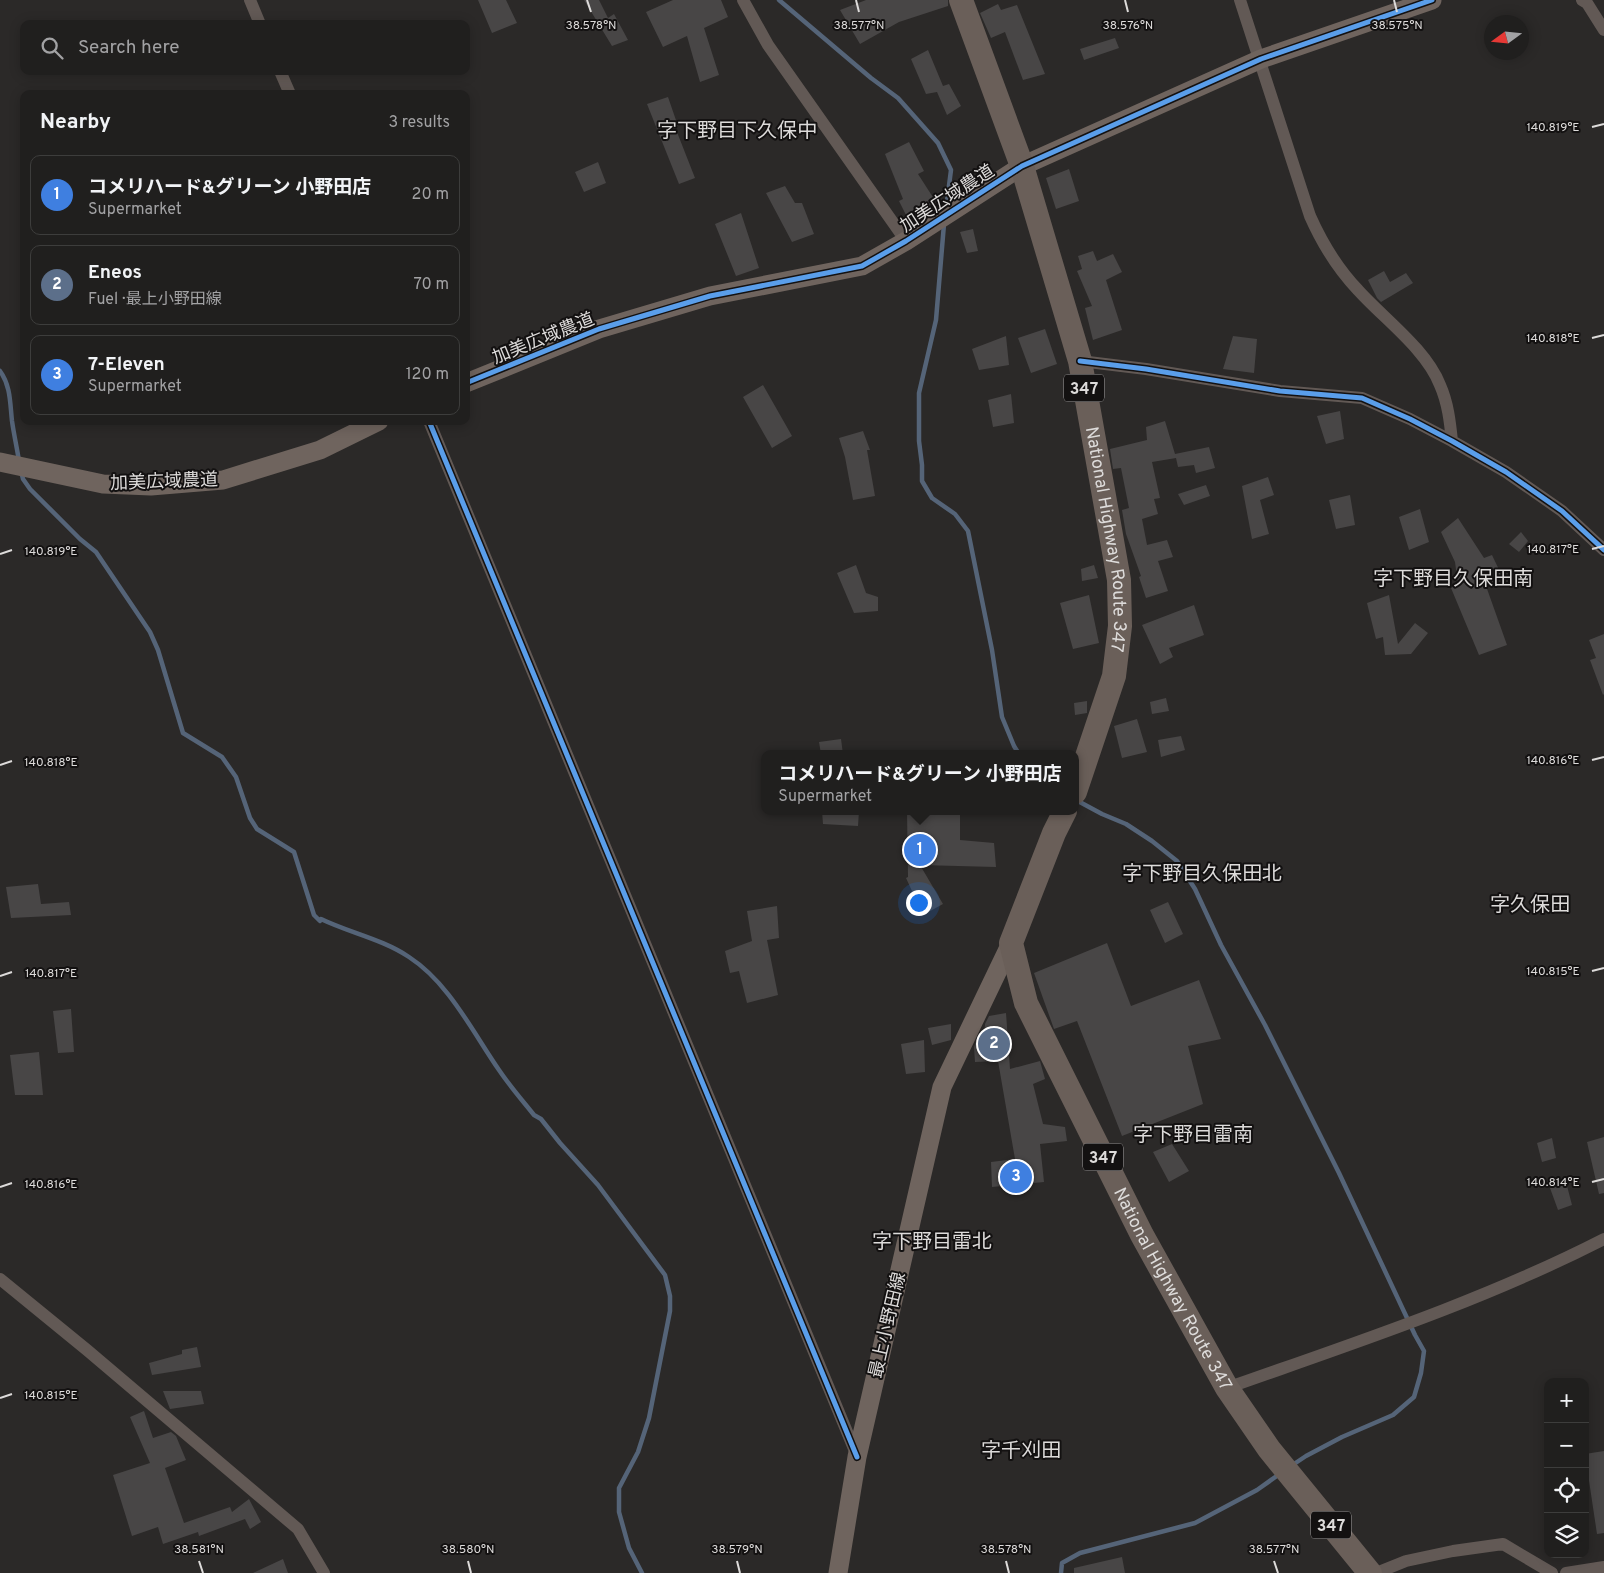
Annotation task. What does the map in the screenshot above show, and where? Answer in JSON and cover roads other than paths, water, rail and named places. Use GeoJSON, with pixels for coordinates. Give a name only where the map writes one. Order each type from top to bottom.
{"type":"FeatureCollection","features":[{"type":"Feature","properties":{"kind":"highway","name":"National Highway Route 347"},"geometry":{"type":"LineString","coordinates":[[961,0],[1022,166],[1080,361],[1119,580],[1120,626],[1114,676],[1079,783]]}},
{"type":"Feature","properties":{"kind":"highway"},"geometry":{"type":"LineString","coordinates":[[1011,943],[1054,833],[1063,815]]}},
{"type":"Feature","properties":{"kind":"highway","name":"National Highway Route 347"},"geometry":{"type":"LineString","coordinates":[[1011,943],[1026,1003],[1142,1235],[1227,1388],[1286,1470],[1370,1573]]}},
{"type":"Feature","properties":{"kind":"street"},"geometry":{"type":"LineString","coordinates":[[250,0],[258,20]]}},
{"type":"Feature","properties":{"kind":"street"},"geometry":{"type":"LineString","coordinates":[[743,0],[768,45],[906,241]]}},
{"type":"Feature","properties":{"kind":"street"},"geometry":{"type":"LineString","coordinates":[[1240,0],[1304,198],[1320,238],[1335,262],[1357,289],[1413,346],[1430,367],[1440,384],[1448,409],[1452,441]]}},
{"type":"Feature","properties":{"kind":"street","name":"加美広域農道"},"geometry":{"type":"LineString","coordinates":[[470,381],[599,329],[710,296],[862,266],[906,241],[1022,166],[1260,59],[1432,0]]}},
{"type":"Feature","properties":{"kind":"street"},"geometry":{"type":"LineString","coordinates":[[1582,0],[1587,3],[1604,30]]}},
{"type":"Feature","properties":{"kind":"street"},"geometry":{"type":"LineString","coordinates":[[282,75],[288,90]]}},
{"type":"Feature","properties":{"kind":"street"},"geometry":{"type":"LineString","coordinates":[[1080,361],[1146,369],[1280,390],[1362,398],[1410,419],[1506,472],[1562,511],[1604,550]]}},
{"type":"Feature","properties":{"kind":"street","name":"加美広域農道"},"geometry":{"type":"LineString","coordinates":[[0,462],[103,484],[151,486],[223,480],[320,450],[371,425]]}},
{"type":"Feature","properties":{"kind":"street"},"geometry":{"type":"LineString","coordinates":[[431,425],[857,1457]]}},
{"type":"Feature","properties":{"kind":"street","name":"最上小野田線"},"geometry":{"type":"LineString","coordinates":[[838,1573],[857,1457],[942,1087],[1011,943]]}},
{"type":"Feature","properties":{"kind":"street"},"geometry":{"type":"LineString","coordinates":[[1227,1388],[1420,1320],[1567,1258],[1604,1240]]}},
{"type":"Feature","properties":{"kind":"street"},"geometry":{"type":"LineString","coordinates":[[0,1279],[87,1350],[298,1529],[324,1573]]}},
{"type":"Feature","properties":{"kind":"street"},"geometry":{"type":"LineString","coordinates":[[1376,1573],[1406,1561],[1453,1551],[1503,1544],[1552,1573]]}},
{"type":"Feature","properties":{"kind":"street"},"geometry":{"type":"LineString","coordinates":[[1566,1573],[1604,1567]]}},
{"type":"Feature","properties":{"kind":"waterway"},"geometry":{"type":"LineString","coordinates":[[779,0],[871,78],[898,98],[938,143],[951,170],[946,209]]}},
{"type":"Feature","properties":{"kind":"waterway"},"geometry":{"type":"LineString","coordinates":[[944,224],[936,320],[919,393],[919,441],[922,481],[932,498],[955,514],[968,531],[992,650],[1002,717],[1016,750]]}},
{"type":"Feature","properties":{"kind":"waterway"},"geometry":{"type":"LineString","coordinates":[[0,371],[8,389],[19,461]]}},
{"type":"Feature","properties":{"kind":"waterway"},"geometry":{"type":"LineString","coordinates":[[21,471],[23,479],[30,489],[80,539],[96,552],[150,632],[158,650],[183,733],[222,757],[236,777],[250,818],[257,829],[294,852],[314,915],[320,921],[321,919],[399,951],[436,980],[459,1009],[511,1087],[598,1185],[665,1275],[670,1296],[670,1311],[649,1418],[638,1452],[619,1488],[619,1512],[629,1548],[642,1573]]}},
{"type":"Feature","properties":{"kind":"waterway"},"geometry":{"type":"LineString","coordinates":[[1079,802],[1126,824],[1152,841],[1177,861],[1195,889],[1221,945],[1265,1025],[1339,1173],[1424,1351],[1421,1373],[1414,1397],[1393,1415],[1342,1437],[1291,1466]]}},
{"type":"Feature","properties":{"kind":"waterway"},"geometry":{"type":"LineString","coordinates":[[1061,1573],[1062,1563],[1080,1553],[1195,1523],[1257,1490],[1281,1473]]}},
{"type":"Feature","properties":{"kind":"place","name":"コメリハード&グリーン 小野田店"},"geometry":{"type":"Point","coordinates":[920,850]}},
{"type":"Feature","properties":{"kind":"place","name":"Eneos"},"geometry":{"type":"Point","coordinates":[994,1044]}},
{"type":"Feature","properties":{"kind":"place","name":"7-Eleven"},"geometry":{"type":"Point","coordinates":[1016,1177]}},
{"type":"Feature","properties":{"kind":"district","name":"字下野目下久保中"},"geometry":{"type":"Point","coordinates":[737,130]}},
{"type":"Feature","properties":{"kind":"district","name":"字下野目久保田南"},"geometry":{"type":"Point","coordinates":[1453,578]}},
{"type":"Feature","properties":{"kind":"district","name":"字下野目久保田北"},"geometry":{"type":"Point","coordinates":[1202,873]}},
{"type":"Feature","properties":{"kind":"district","name":"字久保田"},"geometry":{"type":"Point","coordinates":[1530,904]}},
{"type":"Feature","properties":{"kind":"district","name":"字下野目雷南"},"geometry":{"type":"Point","coordinates":[1193,1134]}},
{"type":"Feature","properties":{"kind":"district","name":"字下野目雷北"},"geometry":{"type":"Point","coordinates":[932,1241]}},
{"type":"Feature","properties":{"kind":"district","name":"字千刈田"},"geometry":{"type":"Point","coordinates":[1021,1450]}}]}
